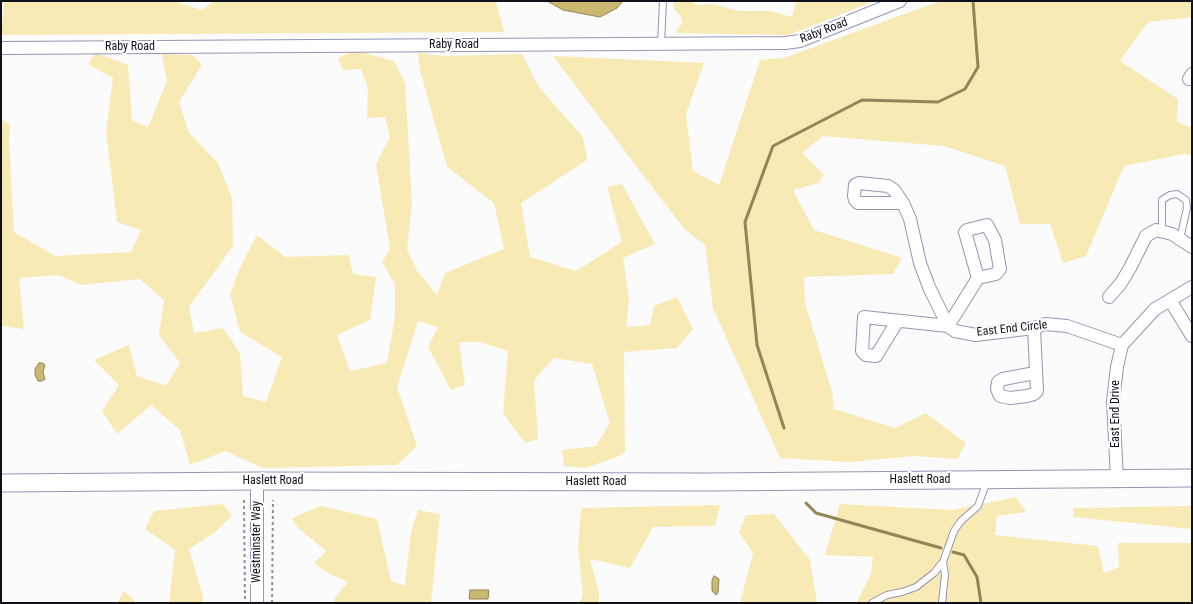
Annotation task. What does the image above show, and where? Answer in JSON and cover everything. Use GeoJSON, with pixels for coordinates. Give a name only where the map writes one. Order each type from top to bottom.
{"type":"FeatureCollection","features":[{"type":"Feature","properties":{"kind":"main road","name":"Haslett Road"},"geometry":{"type":"LineString","coordinates":[[1,483],[257,481],[708,482],[1192,478]]}},
{"type":"Feature","properties":{"kind":"street","name":"Raby Road"},"geometry":{"type":"LineString","coordinates":[[1,48],[785,43],[800,41],[900,1]]}},
{"type":"Feature","properties":{"kind":"street"},"geometry":{"type":"LineString","coordinates":[[1192,74],[1189,79],[1192,79]]}},
{"type":"Feature","properties":{"kind":"street"},"geometry":{"type":"LineString","coordinates":[[903,202],[910,219],[920,263],[948,326]]}},
{"type":"Feature","properties":{"kind":"street"},"geometry":{"type":"LineString","coordinates":[[1109,297],[1121,284],[1146,236],[1156,230],[1172,234],[1192,247]]}},
{"type":"Feature","properties":{"kind":"street"},"geometry":{"type":"LineString","coordinates":[[948,326],[978,278]]}},
{"type":"Feature","properties":{"kind":"street","name":"East End Drive"},"geometry":{"type":"LineString","coordinates":[[1117,479],[1113,401],[1117,367],[1122,345],[1155,309],[1192,287]]}},
{"type":"Feature","properties":{"kind":"street"},"geometry":{"type":"LineString","coordinates":[[1170,300],[1192,336]]}},
{"type":"Feature","properties":{"kind":"street","name":"East End Circle"},"geometry":{"type":"LineString","coordinates":[[897,322],[948,326],[955,331],[976,335],[1034,328],[1045,324],[1067,326],[1122,345]]}},
{"type":"Feature","properties":{"kind":"street"},"geometry":{"type":"LineString","coordinates":[[1034,328],[1036,373]]}},
{"type":"Feature","properties":{"kind":"street","name":"Westminster Way"},"geometry":{"type":"LineString","coordinates":[[257,481],[257,603]]}},
{"type":"Feature","properties":{"kind":"lane"},"geometry":{"type":"LineString","coordinates":[[661,44],[663,1]]}},
{"type":"Feature","properties":{"kind":"lane"},"geometry":{"type":"LineString","coordinates":[[1162,232],[1162,200],[1170,195],[1177,194],[1186,200],[1188,208],[1180,239]]}},
{"type":"Feature","properties":{"kind":"lane"},"geometry":{"type":"LineString","coordinates":[[872,603],[887,595],[916,587],[934,573],[943,562],[954,530],[961,521],[978,506],[988,480]]}},
{"type":"Feature","properties":{"kind":"lane"},"geometry":{"type":"LineString","coordinates":[[942,603],[944,575],[943,562]]}},
{"type":"Feature","properties":{"kind":"path"},"geometry":{"type":"LineString","coordinates":[[244,500],[244,603]]}},
{"type":"Feature","properties":{"kind":"path"},"geometry":{"type":"LineString","coordinates":[[272,603],[273,500]]}},
{"type":"Feature","properties":{"kind":"shaded area"},"geometry":{"type":"Polygon","coordinates":[[[4,1],[174,1],[202,10],[214,1],[496,1],[504,32],[1,35],[4,1]]]}},
{"type":"Feature","properties":{"kind":"shaded area"},"geometry":{"type":"Polygon","coordinates":[[[547,1],[623,1],[617,8],[600,17],[563,10],[547,1]]]}},
{"type":"Feature","properties":{"kind":"shaded area"},"geometry":{"type":"Polygon","coordinates":[[[677,1],[691,1],[696,5],[712,4],[739,11],[771,11],[792,17],[796,1],[875,1],[789,35],[677,33],[676,30],[682,24],[681,17],[673,7],[674,3],[677,1]]]}},
{"type":"Feature","properties":{"kind":"shaded area"},"geometry":{"type":"Polygon","coordinates":[[[940,1],[1192,1],[1192,17],[1148,22],[1120,61],[1178,99],[1177,122],[1192,128],[1192,155],[1184,154],[1124,166],[1086,256],[1063,263],[1050,224],[1020,224],[1005,166],[944,146],[823,136],[802,153],[824,175],[819,183],[793,190],[814,230],[902,258],[893,274],[804,277],[805,303],[832,392],[834,409],[895,428],[926,413],[966,443],[957,459],[915,456],[849,462],[780,458],[713,308],[705,245],[684,229],[553,56],[704,63],[686,114],[693,171],[719,185],[760,60],[784,58],[940,1]]]}},
{"type":"Feature","properties":{"kind":"shaded area"},"geometry":{"type":"Polygon","coordinates":[[[354,50],[394,61],[405,83],[412,203],[407,249],[417,271],[437,295],[445,273],[504,249],[494,203],[447,167],[420,70],[418,53],[445,56],[522,54],[538,86],[583,137],[587,160],[521,203],[530,257],[576,271],[622,242],[607,187],[622,184],[655,244],[623,258],[629,298],[626,327],[650,325],[654,306],[677,297],[693,329],[677,348],[624,352],[625,452],[617,457],[585,468],[564,466],[562,450],[596,446],[610,423],[592,364],[554,358],[534,380],[538,439],[525,443],[503,413],[508,351],[480,342],[459,342],[465,385],[451,390],[428,347],[438,327],[418,321],[397,387],[417,446],[397,465],[263,468],[225,451],[190,465],[180,430],[151,405],[117,434],[102,411],[119,385],[94,360],[129,345],[137,376],[166,386],[180,363],[159,335],[164,300],[140,279],[81,285],[59,275],[19,278],[24,329],[1,326],[1,119],[10,125],[9,139],[14,232],[55,256],[131,252],[141,230],[117,222],[106,131],[113,78],[88,64],[96,53],[128,65],[132,120],[148,127],[167,81],[162,54],[193,55],[202,65],[179,102],[189,133],[218,163],[232,198],[233,246],[189,307],[194,333],[223,328],[240,353],[243,396],[266,402],[282,357],[240,332],[230,294],[240,268],[257,235],[285,257],[349,255],[353,274],[376,277],[370,320],[337,335],[350,371],[387,363],[395,316],[395,285],[382,262],[390,249],[376,164],[390,137],[385,117],[367,118],[368,89],[361,69],[343,70],[338,58],[354,50]]]}},
{"type":"Feature","properties":{"kind":"shaded area"},"geometry":{"type":"Polygon","coordinates":[[[39,363],[43,363],[45,365],[43,372],[45,379],[42,381],[38,381],[35,375],[35,369],[39,363]]]}},
{"type":"Feature","properties":{"kind":"shaded area"},"geometry":{"type":"Polygon","coordinates":[[[1016,497],[1026,512],[997,516],[995,535],[1098,546],[1104,573],[1119,567],[1118,543],[1192,543],[1192,603],[856,603],[871,574],[873,557],[825,555],[840,504],[952,510],[1016,497]]]}},
{"type":"Feature","properties":{"kind":"shaded area"},"geometry":{"type":"Polygon","coordinates":[[[223,504],[232,515],[214,533],[189,549],[203,597],[203,603],[169,603],[175,550],[145,529],[154,511],[223,504]]]}},
{"type":"Feature","properties":{"kind":"shaded area"},"geometry":{"type":"Polygon","coordinates":[[[720,505],[715,526],[653,527],[630,568],[590,559],[599,594],[599,603],[579,603],[583,595],[578,546],[581,508],[720,505]]]}},
{"type":"Feature","properties":{"kind":"shaded area"},"geometry":{"type":"Polygon","coordinates":[[[321,506],[377,519],[391,581],[405,586],[411,532],[418,510],[440,514],[431,603],[334,603],[335,598],[348,582],[326,572],[314,563],[326,551],[297,527],[292,518],[321,506]]]}},
{"type":"Feature","properties":{"kind":"shaded area"},"geometry":{"type":"Polygon","coordinates":[[[1192,506],[1192,529],[1073,517],[1073,508],[1192,506]]]}},
{"type":"Feature","properties":{"kind":"shaded area"},"geometry":{"type":"Polygon","coordinates":[[[774,514],[810,560],[817,603],[740,603],[753,553],[739,532],[746,515],[774,514]]]}},
{"type":"Feature","properties":{"kind":"shaded area"},"geometry":{"type":"Polygon","coordinates":[[[714,576],[719,579],[718,592],[716,595],[712,591],[712,580],[714,576]]]}},
{"type":"Feature","properties":{"kind":"shaded area"},"geometry":{"type":"Polygon","coordinates":[[[470,590],[489,590],[488,599],[469,599],[470,590]]]}},
{"type":"Feature","properties":{"kind":"shaded area"},"geometry":{"type":"Polygon","coordinates":[[[124,591],[135,601],[134,603],[117,603],[124,591]]]}},
{"type":"Feature","properties":{"kind":"waterway"},"geometry":{"type":"LineString","coordinates":[[784,428],[757,345],[745,222],[773,146],[862,100],[938,102],[965,89],[978,67],[973,1]]}},
{"type":"Feature","properties":{"kind":"waterway"},"geometry":{"type":"LineString","coordinates":[[806,503],[816,513],[941,548]]}},
{"type":"Feature","properties":{"kind":"waterway"},"geometry":{"type":"LineString","coordinates":[[953,552],[964,555],[977,577],[981,603]]}}]}
